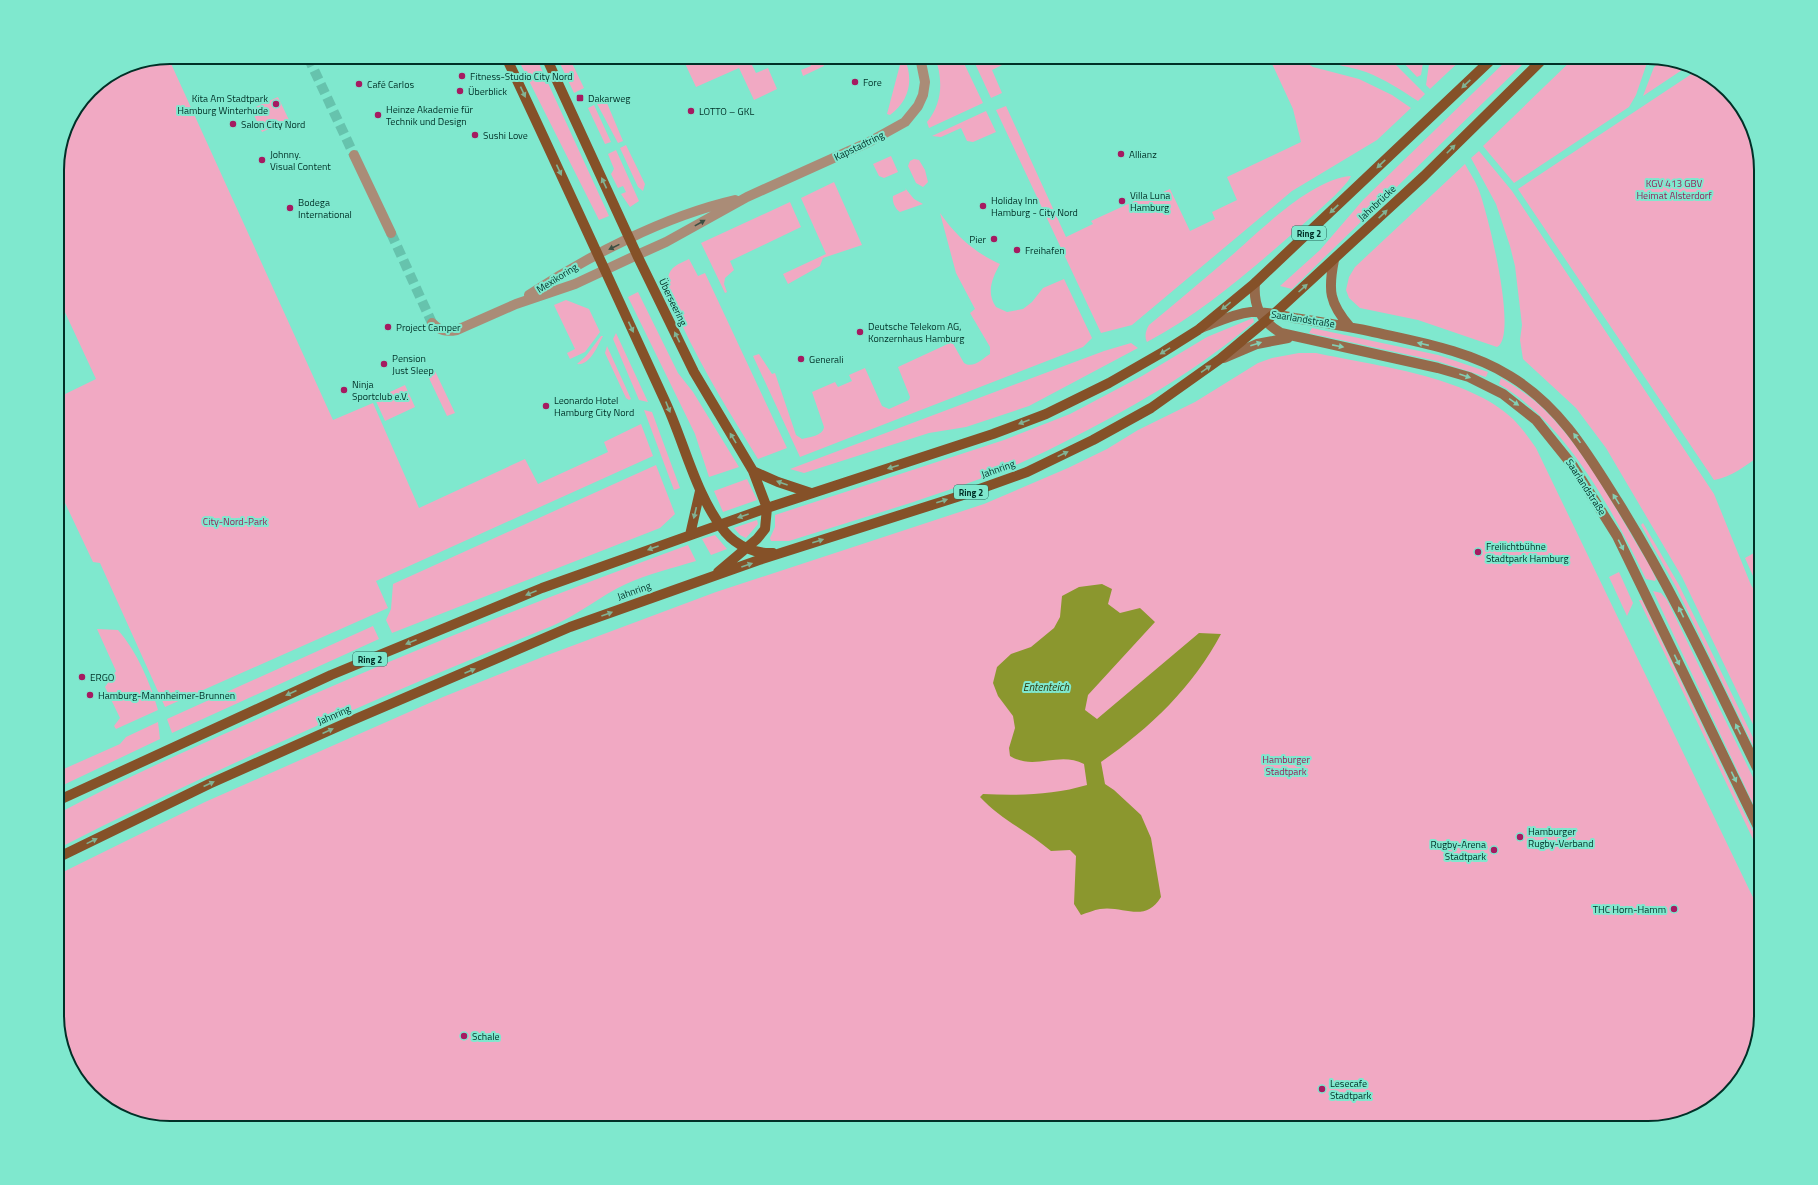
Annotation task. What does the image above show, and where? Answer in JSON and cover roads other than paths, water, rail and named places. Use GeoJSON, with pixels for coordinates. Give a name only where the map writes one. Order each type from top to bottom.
{"type":"FeatureCollection","features":[{"type":"Feature","properties":{"kind":"main road"},"geometry":{"type":"LineString","coordinates":[[509,64],[666,403],[700,491],[731,539],[746,548],[770,553],[781,553]]}},
{"type":"Feature","properties":{"kind":"main road","name":"Überseering"},"geometry":{"type":"LineString","coordinates":[[549,64],[637,255],[694,372],[753,471],[767,508],[765,529],[758,539],[712,576]]}},
{"type":"Feature","properties":{"kind":"main road","name":"Ring 2"},"geometry":{"type":"LineString","coordinates":[[64,799],[331,675],[542,588],[720,524],[993,434],[1046,414],[1109,383],[1198,330],[1256,283],[1487,64]]}},
{"type":"Feature","properties":{"kind":"main road","name":"Jahnbrücke"},"geometry":{"type":"LineString","coordinates":[[1220,359],[1265,322],[1334,260],[1424,176],[1538,64]]}},
{"type":"Feature","properties":{"kind":"main road"},"geometry":{"type":"LineString","coordinates":[[1334,260],[1330,280],[1331,296],[1342,317],[1350,327]]}},
{"type":"Feature","properties":{"kind":"main road","name":"Saarlandstraße"},"geometry":{"type":"LineString","coordinates":[[1256,283],[1255,298],[1258,312],[1265,322],[1281,334],[1393,357],[1469,377],[1503,394],[1516,403],[1547,432],[1577,472],[1617,536],[1754,819]]}},
{"type":"Feature","properties":{"kind":"main road","name":"Saarlandstraße"},"geometry":{"type":"LineString","coordinates":[[1198,330],[1234,316],[1258,312],[1350,327],[1440,348],[1474,358],[1499,369],[1528,388],[1566,423],[1592,458],[1669,590],[1754,762]]}},
{"type":"Feature","properties":{"kind":"main road"},"geometry":{"type":"LineString","coordinates":[[1220,359],[1244,348],[1271,340],[1284,338],[1300,339]]}},
{"type":"Feature","properties":{"kind":"main road","name":"Jahnring"},"geometry":{"type":"LineString","coordinates":[[64,855],[209,784],[346,723],[570,627],[712,576],[960,496],[1027,472],[1093,440],[1151,408],[1220,359]]}},
{"type":"Feature","properties":{"kind":"main road"},"geometry":{"type":"LineString","coordinates":[[753,471],[778,482],[811,493]]}},
{"type":"Feature","properties":{"kind":"main road"},"geometry":{"type":"LineString","coordinates":[[690,535],[700,491]]}},
{"type":"Feature","properties":{"kind":"street","name":"Kapstadtring"},"geometry":{"type":"LineString","coordinates":[[637,255],[666,242],[746,197],[869,142],[905,122],[918,106],[923,95],[925,82],[921,64]]}},
{"type":"Feature","properties":{"kind":"street"},"geometry":{"type":"LineString","coordinates":[[354,155],[391,233]]}},
{"type":"Feature","properties":{"kind":"street","name":"Kapstadtring"},"geometry":{"type":"LineString","coordinates":[[630,240],[659,226],[711,206],[746,197]]}},
{"type":"Feature","properties":{"kind":"street","name":"Mexikoring"},"geometry":{"type":"LineString","coordinates":[[516,304],[568,269],[630,240]]}},
{"type":"Feature","properties":{"kind":"street","name":"Mexikoring"},"geometry":{"type":"LineString","coordinates":[[432,323],[437,328],[449,332],[470,325],[516,304],[575,284],[637,255]]}},
{"type":"Feature","properties":{"kind":"water","name":"Ententeich"},"geometry":{"type":"Polygon","coordinates":[[[1102,584],[1112,589],[1108,604],[1120,613],[1140,608],[1155,622],[1088,695],[1085,710],[1097,719],[1199,633],[1221,634],[1197,672],[1169,705],[1153,721],[1101,762],[1105,784],[1114,790],[1141,815],[1151,838],[1161,897],[1155,905],[1148,910],[1141,912],[1109,908],[1098,909],[1081,915],[1074,904],[1076,856],[1070,850],[1051,851],[1005,819],[980,797],[983,794],[1022,795],[1048,793],[1087,785],[1084,764],[1065,759],[1028,762],[1010,756],[1009,748],[1015,728],[1013,716],[998,696],[993,683],[997,667],[1011,654],[1031,647],[1054,628],[1060,617],[1062,596],[1079,587],[1102,584]]]}},
{"type":"Feature","properties":{"kind":"tunnel"},"geometry":{"type":"LineString","coordinates":[[311,64],[354,155]]}},
{"type":"Feature","properties":{"kind":"tunnel"},"geometry":{"type":"LineString","coordinates":[[391,233],[432,323]]}},
{"type":"Feature","properties":{"kind":"place","name":"Fitness-Studio City Nord"},"geometry":{"type":"Point","coordinates":[462,76]}},
{"type":"Feature","properties":{"kind":"place","name":"Fore"},"geometry":{"type":"Point","coordinates":[855,82]}},
{"type":"Feature","properties":{"kind":"place","name":"Café Carlos"},"geometry":{"type":"Point","coordinates":[359,84]}},
{"type":"Feature","properties":{"kind":"place","name":"Überblick"},"geometry":{"type":"Point","coordinates":[460,91]}},
{"type":"Feature","properties":{"kind":"place","name":"Dakarweg"},"geometry":{"type":"Point","coordinates":[580,98]}},
{"type":"Feature","properties":{"kind":"place","name":"Kita Am Stadtpark Hamburg Winterhude"},"geometry":{"type":"Point","coordinates":[276,104]}},
{"type":"Feature","properties":{"kind":"place","name":"LOTTO – GKL"},"geometry":{"type":"Point","coordinates":[691,111]}},
{"type":"Feature","properties":{"kind":"place","name":"Heinze Akademie für Technik und Design"},"geometry":{"type":"Point","coordinates":[378,115]}},
{"type":"Feature","properties":{"kind":"place","name":"Salon City Nord"},"geometry":{"type":"Point","coordinates":[233,124]}},
{"type":"Feature","properties":{"kind":"place","name":"Sushi Love"},"geometry":{"type":"Point","coordinates":[475,135]}},
{"type":"Feature","properties":{"kind":"place","name":"Allianz"},"geometry":{"type":"Point","coordinates":[1121,154]}},
{"type":"Feature","properties":{"kind":"place","name":"Johnny. Visual Content"},"geometry":{"type":"Point","coordinates":[262,160]}},
{"type":"Feature","properties":{"kind":"place","name":"Villa Luna Hamburg"},"geometry":{"type":"Point","coordinates":[1122,201]}},
{"type":"Feature","properties":{"kind":"place","name":"Holiday Inn Hamburg - City Nord"},"geometry":{"type":"Point","coordinates":[983,206]}},
{"type":"Feature","properties":{"kind":"place","name":"Bodega International"},"geometry":{"type":"Point","coordinates":[290,208]}},
{"type":"Feature","properties":{"kind":"place","name":"Pier"},"geometry":{"type":"Point","coordinates":[994,239]}},
{"type":"Feature","properties":{"kind":"place","name":"Freihafen"},"geometry":{"type":"Point","coordinates":[1017,250]}},
{"type":"Feature","properties":{"kind":"place","name":"Project Camper"},"geometry":{"type":"Point","coordinates":[388,327]}},
{"type":"Feature","properties":{"kind":"place","name":"Deutsche Telekom AG, Konzernhaus Hamburg"},"geometry":{"type":"Point","coordinates":[860,332]}},
{"type":"Feature","properties":{"kind":"place","name":"Generali"},"geometry":{"type":"Point","coordinates":[801,359]}},
{"type":"Feature","properties":{"kind":"place","name":"Pension Just Sleep"},"geometry":{"type":"Point","coordinates":[384,364]}},
{"type":"Feature","properties":{"kind":"place","name":"Ninja Sportclub e.V."},"geometry":{"type":"Point","coordinates":[344,390]}},
{"type":"Feature","properties":{"kind":"place","name":"Leonardo Hotel Hamburg City Nord"},"geometry":{"type":"Point","coordinates":[546,406]}},
{"type":"Feature","properties":{"kind":"place","name":"Freilichtbühne Stadtpark Hamburg"},"geometry":{"type":"Point","coordinates":[1478,552]}},
{"type":"Feature","properties":{"kind":"place","name":"ERGO"},"geometry":{"type":"Point","coordinates":[82,677]}},
{"type":"Feature","properties":{"kind":"place","name":"Hamburg-Mannheimer-Brunnen"},"geometry":{"type":"Point","coordinates":[90,695]}},
{"type":"Feature","properties":{"kind":"place","name":"Hamburger Rugby-Verband"},"geometry":{"type":"Point","coordinates":[1520,837]}},
{"type":"Feature","properties":{"kind":"place","name":"Rugby-Arena Stadtpark"},"geometry":{"type":"Point","coordinates":[1494,850]}},
{"type":"Feature","properties":{"kind":"place","name":"THC Horn-Hamm"},"geometry":{"type":"Point","coordinates":[1674,909]}},
{"type":"Feature","properties":{"kind":"place","name":"Schale"},"geometry":{"type":"Point","coordinates":[464,1036]}},
{"type":"Feature","properties":{"kind":"place","name":"Lesecafe Stadtpark"},"geometry":{"type":"Point","coordinates":[1322,1089]}},
{"type":"Feature","properties":{"kind":"park label","name":"KGV 413 GBV Heimat Alsterdorf"},"geometry":{"type":"Point","coordinates":[1674,188]}},
{"type":"Feature","properties":{"kind":"park label","name":"City-Nord-Park"},"geometry":{"type":"Point","coordinates":[235,521]}},
{"type":"Feature","properties":{"kind":"park label","name":"Hamburger Stadtpark"},"geometry":{"type":"Point","coordinates":[1286,764]}}]}
